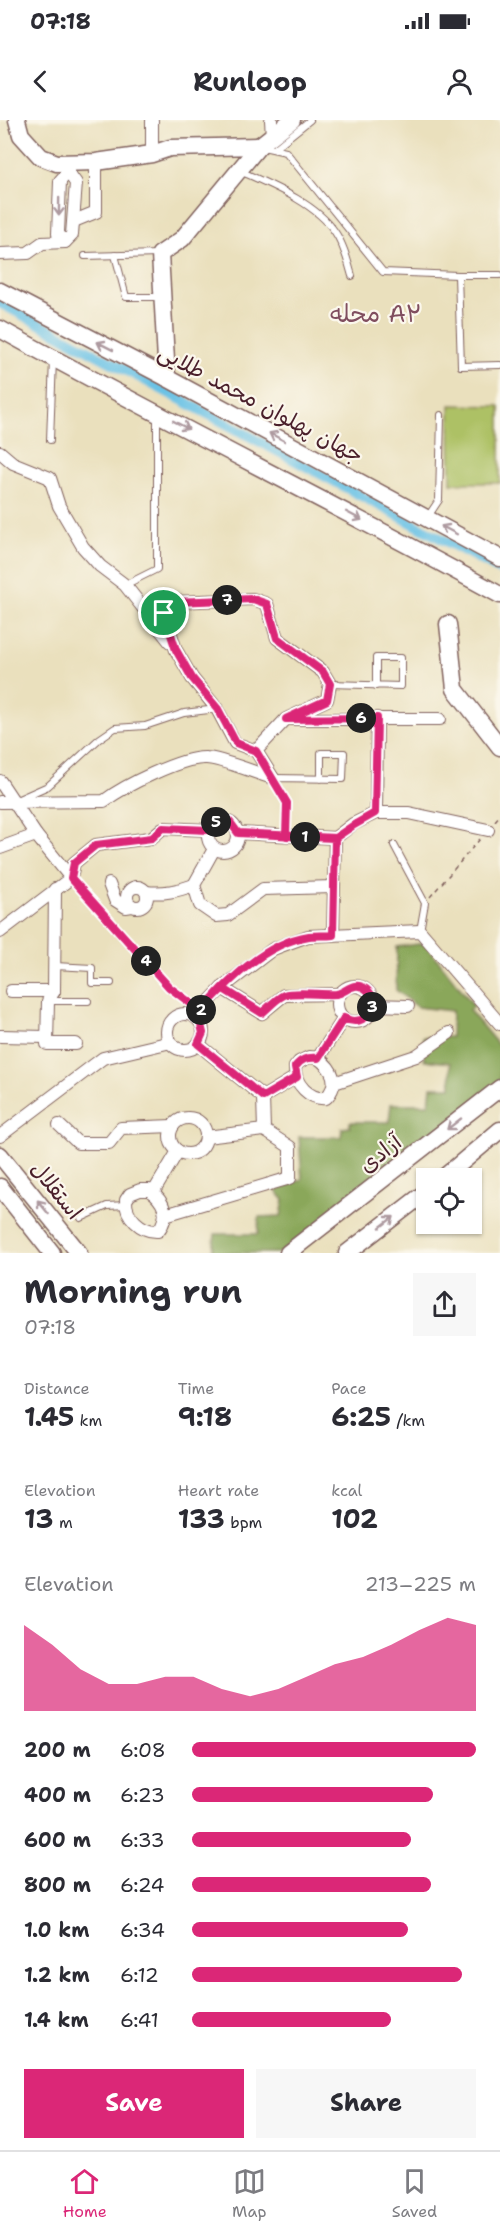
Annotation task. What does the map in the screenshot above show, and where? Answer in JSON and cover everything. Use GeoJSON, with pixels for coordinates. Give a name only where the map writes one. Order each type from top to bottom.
{"type":"FeatureCollection","features":[{"type":"Feature","properties":{"kind":"street"},"geometry":{"type":"LineString","coordinates":[[17,120],[21,135],[41,157],[68,167],[152,154],[170,148],[269,138]]}},
{"type":"Feature","properties":{"kind":"street"},"geometry":{"type":"LineString","coordinates":[[152,120],[152,154]]}},
{"type":"Feature","properties":{"kind":"street"},"geometry":{"type":"LineString","coordinates":[[167,378],[160,254],[182,239],[269,138],[292,120]]}},
{"type":"Feature","properties":{"kind":"street"},"geometry":{"type":"LineString","coordinates":[[74,221],[96,212],[96,162]]}},
{"type":"Feature","properties":{"kind":"street"},"geometry":{"type":"LineString","coordinates":[[0,254],[28,254],[42,243],[65,242],[72,235],[76,183],[68,167]]}},
{"type":"Feature","properties":{"kind":"street"},"geometry":{"type":"LineString","coordinates":[[65,242],[58,234],[60,181],[68,167]]}},
{"type":"Feature","properties":{"kind":"street","name":"جهان پهلوان محمد طلایی"},"geometry":{"type":"LineString","coordinates":[[0,291],[167,378],[500,558]]}},
{"type":"Feature","properties":{"kind":"street"},"geometry":{"type":"LineString","coordinates":[[0,328],[53,359],[500,595]]}},
{"type":"Feature","properties":{"kind":"street"},"geometry":{"type":"LineString","coordinates":[[0,452],[13,463],[50,478],[59,506],[83,547],[100,566],[125,585],[176,650],[192,678],[218,709],[236,743],[256,751],[273,778]]}},
{"type":"Feature","properties":{"kind":"street"},"geometry":{"type":"LineString","coordinates":[[176,650],[164,613],[174,602],[253,599],[267,604],[277,638],[323,672],[330,684],[327,700],[286,719],[256,751]]}},
{"type":"Feature","properties":{"kind":"street"},"geometry":{"type":"LineString","coordinates":[[448,624],[455,689],[500,747]]}},
{"type":"Feature","properties":{"kind":"street"},"geometry":{"type":"LineString","coordinates":[[375,813],[377,718]]}},
{"type":"Feature","properties":{"kind":"street"},"geometry":{"type":"LineString","coordinates":[[286,719],[440,719]]}},
{"type":"Feature","properties":{"kind":"street"},"geometry":{"type":"LineString","coordinates":[[0,802],[15,800],[104,801],[117,791],[182,762],[207,758],[273,778]]}},
{"type":"Feature","properties":{"kind":"street"},"geometry":{"type":"LineString","coordinates":[[0,781],[15,800],[36,835],[71,878]]}},
{"type":"Feature","properties":{"kind":"street"},"geometry":{"type":"LineString","coordinates":[[238,833],[335,838],[375,813],[409,813],[488,830]]}},
{"type":"Feature","properties":{"kind":"street"},"geometry":{"type":"LineString","coordinates":[[225,821],[233,825],[238,833],[236,843],[230,850],[214,849],[208,841],[208,830],[215,822],[225,821]]}},
{"type":"Feature","properties":{"kind":"street"},"geometry":{"type":"LineString","coordinates":[[0,933],[71,878],[74,863],[96,845],[152,838],[163,828],[208,830]]}},
{"type":"Feature","properties":{"kind":"street"},"geometry":{"type":"LineString","coordinates":[[0,848],[36,835]]}},
{"type":"Feature","properties":{"kind":"street"},"geometry":{"type":"LineString","coordinates":[[333,935],[335,838]]}},
{"type":"Feature","properties":{"kind":"street"},"geometry":{"type":"LineString","coordinates":[[109,884],[115,900],[126,907],[138,907],[147,899],[146,892],[159,894],[176,892],[194,885],[214,849]]}},
{"type":"Feature","properties":{"kind":"street"},"geometry":{"type":"LineString","coordinates":[[194,885],[200,905],[216,916],[228,915],[263,889],[333,887]]}},
{"type":"Feature","properties":{"kind":"street"},"geometry":{"type":"LineString","coordinates":[[55,889],[54,966],[47,1044],[76,1044]]}},
{"type":"Feature","properties":{"kind":"street"},"geometry":{"type":"LineString","coordinates":[[198,1014],[203,1033],[198,1044],[193,1048],[181,1049],[171,1042],[167,1031],[170,1021],[179,1015],[198,1014],[222,988],[273,949],[308,936],[420,931],[500,1024]]}},
{"type":"Feature","properties":{"kind":"street"},"geometry":{"type":"LineString","coordinates":[[222,988],[262,1013],[284,995],[340,994],[349,987],[360,987],[370,994],[373,1005],[368,1016],[363,1020],[352,1022],[344,1018],[338,1011],[340,994]]}},
{"type":"Feature","properties":{"kind":"street"},"geometry":{"type":"LineString","coordinates":[[11,991],[51,996]]}},
{"type":"Feature","properties":{"kind":"street"},"geometry":{"type":"LineString","coordinates":[[373,1005],[408,1006]]}},
{"type":"Feature","properties":{"kind":"street"},"geometry":{"type":"LineString","coordinates":[[318,1058],[344,1018]]}},
{"type":"Feature","properties":{"kind":"street"},"geometry":{"type":"LineString","coordinates":[[334,1083],[417,1056],[449,1033]]}},
{"type":"Feature","properties":{"kind":"street"},"geometry":{"type":"LineString","coordinates":[[0,1036],[47,1037]]}},
{"type":"Feature","properties":{"kind":"street"},"geometry":{"type":"LineString","coordinates":[[0,1136],[103,1058],[171,1042]]}},
{"type":"Feature","properties":{"kind":"street"},"geometry":{"type":"LineString","coordinates":[[198,1044],[263,1097],[264,1130]]}},
{"type":"Feature","properties":{"kind":"street"},"geometry":{"type":"LineString","coordinates":[[309,1058],[318,1058],[332,1071],[334,1083],[330,1095],[322,1099],[309,1094],[297,1077],[295,1067],[299,1062],[309,1058]]}},
{"type":"Feature","properties":{"kind":"street"},"geometry":{"type":"LineString","coordinates":[[263,1097],[297,1077]]}},
{"type":"Feature","properties":{"kind":"street","name":"آزادی"},"geometry":{"type":"LineString","coordinates":[[288,1253],[500,1088]]}},
{"type":"Feature","properties":{"kind":"street"},"geometry":{"type":"LineString","coordinates":[[182,1119],[192,1119],[203,1125],[206,1137],[201,1149],[184,1154],[178,1151],[171,1141],[171,1131],[173,1126],[182,1119]]}},
{"type":"Feature","properties":{"kind":"street"},"geometry":{"type":"LineString","coordinates":[[59,1125],[78,1143],[109,1143],[120,1128],[173,1126]]}},
{"type":"Feature","properties":{"kind":"street"},"geometry":{"type":"LineString","coordinates":[[165,1215],[290,1178],[290,1147],[264,1130],[206,1137]]}},
{"type":"Feature","properties":{"kind":"street"},"geometry":{"type":"LineString","coordinates":[[455,1168],[500,1130]]}},
{"type":"Feature","properties":{"kind":"street"},"geometry":{"type":"LineString","coordinates":[[153,1193],[178,1151]]}},
{"type":"Feature","properties":{"kind":"street","name":"استقلال"},"geometry":{"type":"LineString","coordinates":[[0,1155],[79,1253]]}},
{"type":"Feature","properties":{"kind":"street","name":"استقلال"},"geometry":{"type":"LineString","coordinates":[[0,1187],[52,1253]]}},
{"type":"Feature","properties":{"kind":"street"},"geometry":{"type":"LineString","coordinates":[[145,1190],[153,1193],[163,1204],[165,1215],[164,1222],[158,1231],[147,1230],[135,1222],[126,1205],[126,1200],[136,1191],[145,1190]]}},
{"type":"Feature","properties":{"kind":"street"},"geometry":{"type":"LineString","coordinates":[[347,1253],[416,1200]]}},
{"type":"Feature","properties":{"kind":"lane"},"geometry":{"type":"LineString","coordinates":[[310,120],[269,138],[292,158],[383,272],[500,274]]}},
{"type":"Feature","properties":{"kind":"lane"},"geometry":{"type":"LineString","coordinates":[[239,171],[276,187],[303,203],[328,223],[343,248],[352,276]]}},
{"type":"Feature","properties":{"kind":"lane"},"geometry":{"type":"LineString","coordinates":[[85,256],[160,254]]}},
{"type":"Feature","properties":{"kind":"lane"},"geometry":{"type":"LineString","coordinates":[[116,255],[126,297],[162,297]]}},
{"type":"Feature","properties":{"kind":"lane"},"geometry":{"type":"LineString","coordinates":[[458,275],[461,366],[500,365]]}},
{"type":"Feature","properties":{"kind":"lane"},"geometry":{"type":"LineString","coordinates":[[50,440],[53,359]]}},
{"type":"Feature","properties":{"kind":"lane"},"geometry":{"type":"LineString","coordinates":[[125,585],[157,568],[157,412]]}},
{"type":"Feature","properties":{"kind":"lane"},"geometry":{"type":"LineString","coordinates":[[426,518],[439,500],[441,415]]}},
{"type":"Feature","properties":{"kind":"lane"},"geometry":{"type":"LineString","coordinates":[[330,684],[376,686],[401,686],[401,658],[376,658],[376,686]]}},
{"type":"Feature","properties":{"kind":"lane"},"geometry":{"type":"LineString","coordinates":[[15,800],[48,786],[99,739],[115,728],[145,726],[184,713],[218,709]]}},
{"type":"Feature","properties":{"kind":"lane"},"geometry":{"type":"LineString","coordinates":[[273,778],[321,779],[343,779],[344,753],[321,753],[321,779]]}},
{"type":"Feature","properties":{"kind":"lane"},"geometry":{"type":"LineString","coordinates":[[273,778],[287,803],[286,836]]}},
{"type":"Feature","properties":{"kind":"lane"},"geometry":{"type":"LineString","coordinates":[[394,845],[425,903],[420,931]]}},
{"type":"Feature","properties":{"kind":"lane"},"geometry":{"type":"LineString","coordinates":[[54,966],[92,968],[92,983],[111,983]]}},
{"type":"Feature","properties":{"kind":"lane"},"geometry":{"type":"LineString","coordinates":[[51,996],[88,1001]]}},
{"type":"Feature","properties":{"kind":"lane"},"geometry":{"type":"LineString","coordinates":[[81,1218],[107,1206],[126,1205]]}},
{"type":"Feature","properties":{"kind":"path"},"geometry":{"type":"LineString","coordinates":[[425,903],[500,815]]}},
{"type":"Feature","properties":{"kind":"path"},"geometry":{"type":"LineString","coordinates":[[71,878],[169,987],[198,1014]]}},
{"type":"Feature","properties":{"kind":"green space"},"geometry":{"type":"Polygon","coordinates":[[[450,405],[500,406],[500,483],[451,483],[450,405]]]}},
{"type":"Feature","properties":{"kind":"green space"},"geometry":{"type":"Polygon","coordinates":[[[425,943],[474,1006],[469,1010],[500,1047],[500,1082],[280,1253],[213,1253],[215,1234],[258,1234],[259,1217],[281,1216],[284,1200],[276,1191],[302,1179],[299,1137],[341,1137],[342,1128],[350,1127],[350,1122],[389,1122],[391,1104],[429,1104],[431,1087],[451,1087],[450,1063],[424,1060],[423,1037],[451,1037],[452,1011],[417,1007],[396,990],[397,947],[425,943]]]}},
{"type":"Feature","properties":{"kind":"waterway"},"geometry":{"type":"LineString","coordinates":[[0,303],[500,570]]}},
{"type":"Feature","properties":{"kind":"district","name":"محله A۲"},"geometry":{"type":"Point","coordinates":[376,314]}},
{"type":"Feature","properties":{"kind":"route"},"geometry":{"type":"LineString","coordinates":[[164,613],[174,602],[253,599],[267,604],[277,638],[323,672],[330,684],[327,700],[286,719],[377,718],[375,813],[335,838],[238,833],[230,822],[220,821],[215,822],[208,830],[163,828],[152,838],[96,845],[74,863],[71,878],[169,987],[201,1011],[222,988],[262,1013],[284,995],[340,994],[344,989],[355,986],[370,994],[373,1005],[368,1016],[358,1022],[344,1018],[318,1058],[304,1059],[299,1062],[295,1067],[297,1077],[263,1097],[198,1044],[203,1033],[200,1021],[195,1017],[222,988],[273,949],[308,936],[333,935],[335,838],[286,836],[287,803],[256,751],[236,743],[218,709],[192,678],[176,650],[164,613]]}}]}
